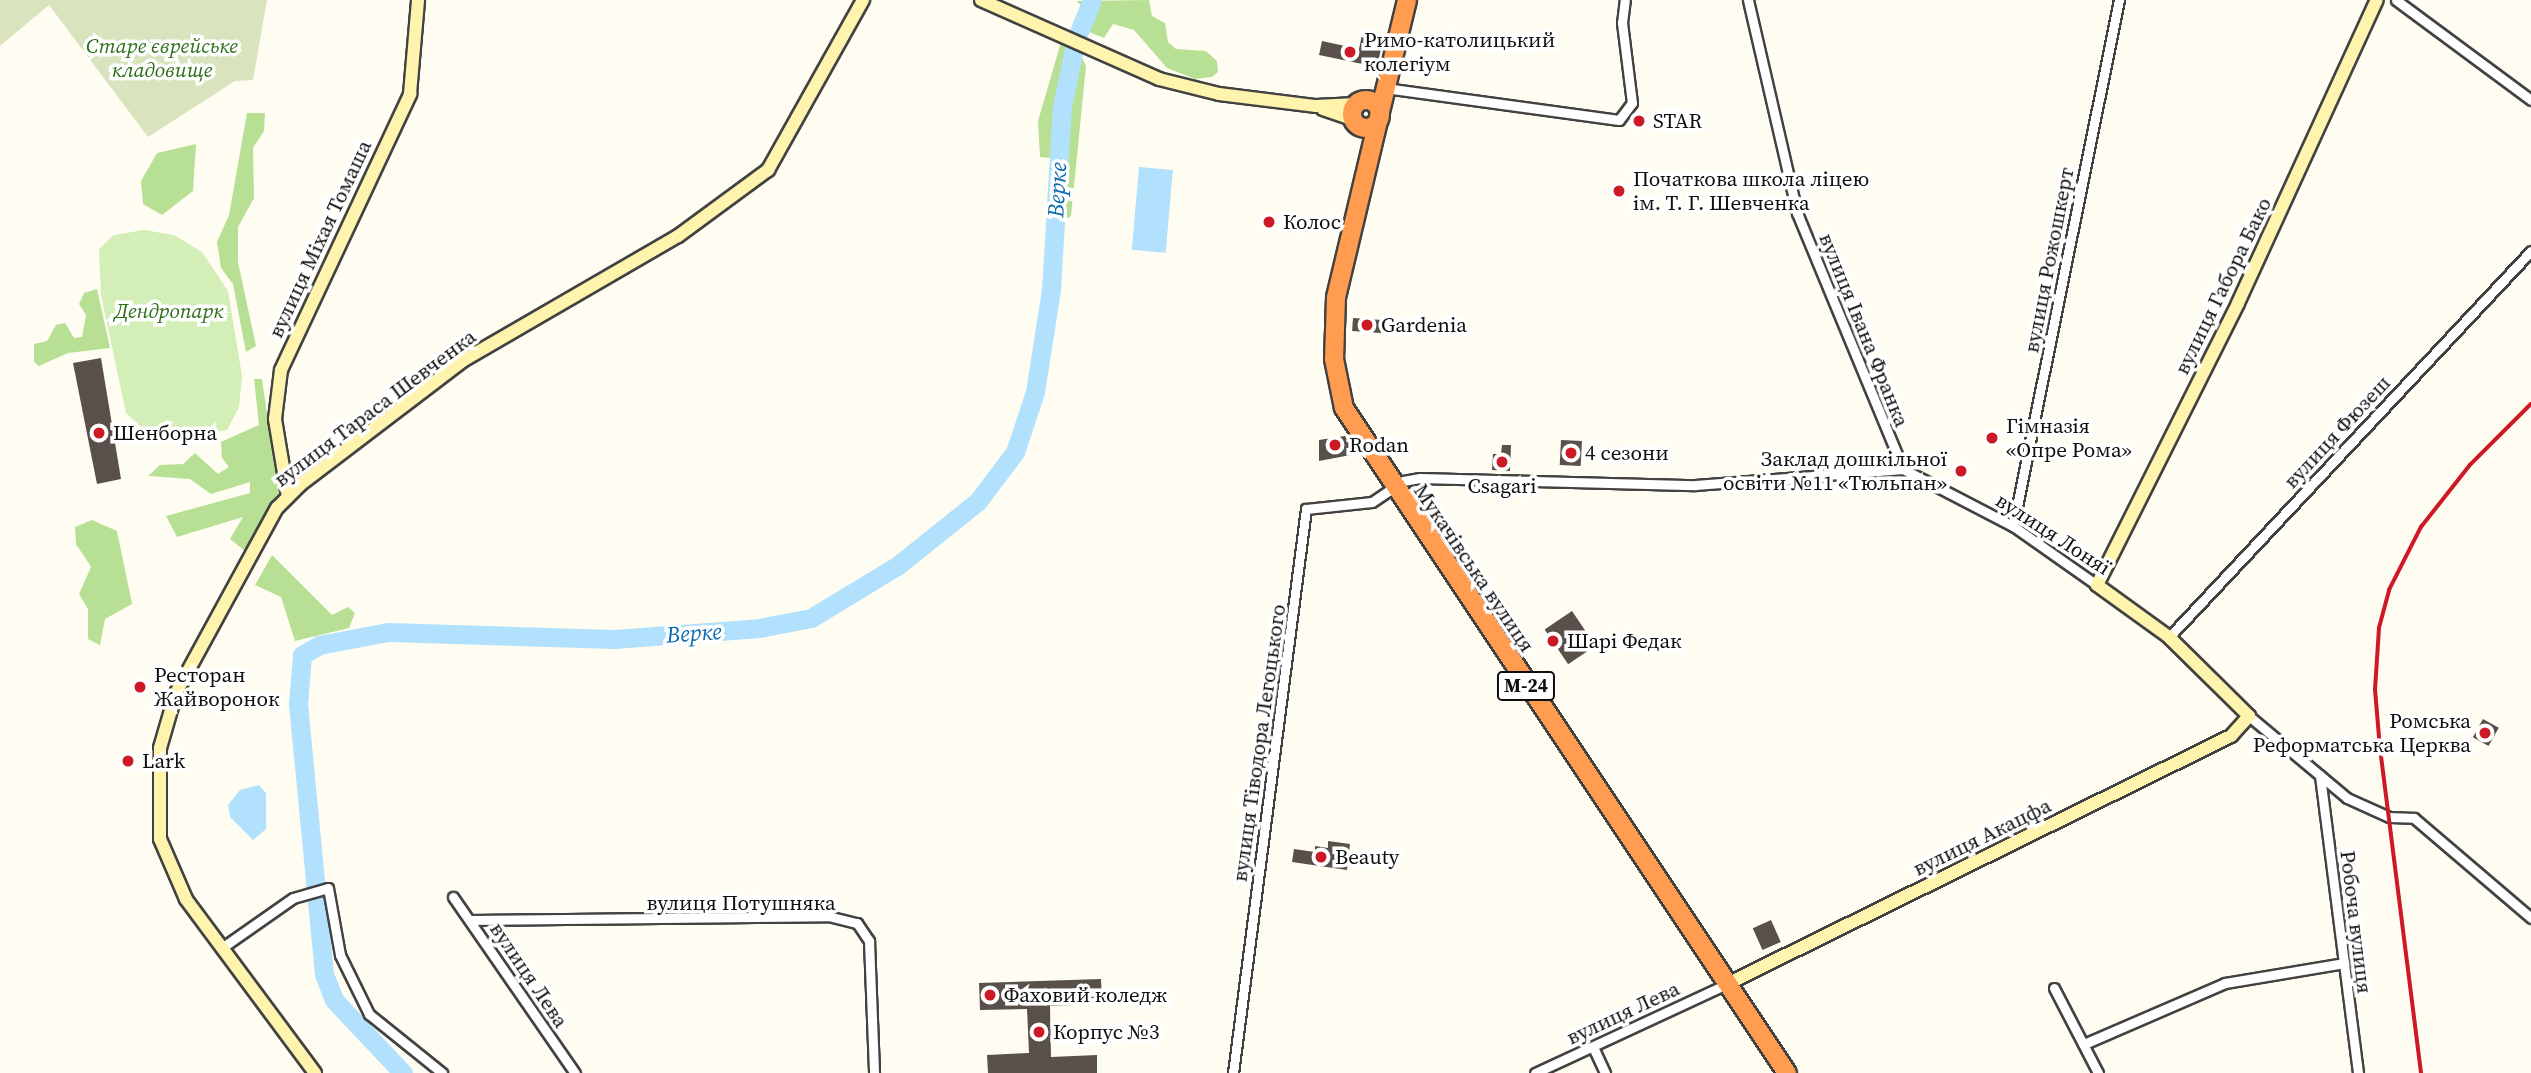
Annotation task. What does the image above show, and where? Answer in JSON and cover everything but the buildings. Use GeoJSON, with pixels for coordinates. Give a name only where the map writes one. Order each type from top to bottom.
{"type":"FeatureCollection","features":[{"type":"Feature","properties":{"kind":"highway","name":"Мукачівська вулиця"},"geometry":{"type":"LineString","coordinates":[[1407,0],[1392,68],[1383,87],[1379,119],[1336,297],[1334,359],[1344,408],[1392,487],[1787,1073]]}},
{"type":"Feature","properties":{"kind":"highway","name":"Мукачівська вулиця"},"geometry":{"type":"LineString","coordinates":[[1358,112],[1383,87]]}},
{"type":"Feature","properties":{"kind":"highway"},"geometry":{"type":"LineString","coordinates":[[1376,105],[1379,119],[1370,128],[1358,112],[1376,105]]}},
{"type":"Feature","properties":{"kind":"highway"},"geometry":{"type":"LineString","coordinates":[[1358,112],[1369,152]]}},
{"type":"Feature","properties":{"kind":"street","name":"вулиця Міхая Томаша"},"geometry":{"type":"LineString","coordinates":[[288,496],[275,419],[281,370],[410,94],[418,0]]}},
{"type":"Feature","properties":{"kind":"street","name":"вулиця Тараса Шевченка"},"geometry":{"type":"LineString","coordinates":[[315,1073],[186,900],[160,839],[160,748],[176,693],[288,496],[464,360],[678,236],[768,170],[863,0]]}},
{"type":"Feature","properties":{"kind":"street"},"geometry":{"type":"LineString","coordinates":[[981,0],[1159,79],[1219,94],[1358,112]]}},
{"type":"Feature","properties":{"kind":"street"},"geometry":{"type":"LineString","coordinates":[[1383,87],[1619,120],[1632,103],[1622,23],[1625,0]]}},
{"type":"Feature","properties":{"kind":"street","name":"вулиця Івана Франка"},"geometry":{"type":"LineString","coordinates":[[1748,0],[1797,212],[1903,469]]}},
{"type":"Feature","properties":{"kind":"street","name":"вулиця Рожошкерт"},"geometry":{"type":"LineString","coordinates":[[2013,526],[2119,0]]}},
{"type":"Feature","properties":{"kind":"street","name":"вулиця Габора Бако"},"geometry":{"type":"LineString","coordinates":[[2097,585],[2238,303],[2377,0]]}},
{"type":"Feature","properties":{"kind":"street"},"geometry":{"type":"LineString","coordinates":[[2396,0],[2531,100]]}},
{"type":"Feature","properties":{"kind":"street","name":"вулиця Фюзеш"},"geometry":{"type":"LineString","coordinates":[[2169,636],[2531,251]]}},
{"type":"Feature","properties":{"kind":"street"},"geometry":{"type":"LineString","coordinates":[[1392,487],[1420,478],[1695,485],[1903,469]]}},
{"type":"Feature","properties":{"kind":"street","name":"вулиця Лоняї"},"geometry":{"type":"LineString","coordinates":[[1903,469],[2013,526],[2169,636],[2249,716],[2347,798],[2389,817],[2414,818],[2531,918]]}},
{"type":"Feature","properties":{"kind":"street","name":"вулиця Тіводора Легоцького"},"geometry":{"type":"LineString","coordinates":[[1233,1073],[1306,509],[1372,502],[1392,487]]}},
{"type":"Feature","properties":{"kind":"street","name":"вулиця Акацфа"},"geometry":{"type":"LineString","coordinates":[[1727,984],[2231,736],[2249,716]]}},
{"type":"Feature","properties":{"kind":"street","name":"Робоча вулиця"},"geometry":{"type":"LineString","coordinates":[[2320,776],[2358,1073]]}},
{"type":"Feature","properties":{"kind":"street"},"geometry":{"type":"LineString","coordinates":[[223,947],[293,898],[328,888],[340,955],[369,1014],[442,1073]]}},
{"type":"Feature","properties":{"kind":"street","name":"вулиця Лева"},"geometry":{"type":"LineString","coordinates":[[453,898],[575,1073]]}},
{"type":"Feature","properties":{"kind":"street","name":"вулиця Потушняка"},"geometry":{"type":"LineString","coordinates":[[470,920],[828,916],[858,923],[869,941],[874,1073]]}},
{"type":"Feature","properties":{"kind":"street"},"geometry":{"type":"LineString","coordinates":[[2084,1044],[2225,983],[2344,963]]}},
{"type":"Feature","properties":{"kind":"street","name":"вулиця Лева"},"geometry":{"type":"LineString","coordinates":[[1535,1073],[1727,984]]}},
{"type":"Feature","properties":{"kind":"street"},"geometry":{"type":"LineString","coordinates":[[2054,988],[2098,1073]]}},
{"type":"Feature","properties":{"kind":"street"},"geometry":{"type":"LineString","coordinates":[[1593,1046],[1605,1073]]}},
{"type":"Feature","properties":{"kind":"green space","name":"Старе єврейське кладовище"},"geometry":{"type":"Polygon","coordinates":[[[0,0],[267,0],[253,80],[235,81],[148,137],[49,5],[0,46],[0,0]]]}},
{"type":"Feature","properties":{"kind":"green space"},"geometry":{"type":"Polygon","coordinates":[[[1149,0],[1152,16],[1165,23],[1168,42],[1176,49],[1206,51],[1217,61],[1218,72],[1212,77],[1195,79],[1167,68],[1134,30],[1113,24],[1104,38],[1089,32],[1090,16],[1077,1],[1149,0]]]}},
{"type":"Feature","properties":{"kind":"green space"},"geometry":{"type":"Polygon","coordinates":[[[1061,42],[1079,51],[1086,66],[1071,216],[1064,220],[1063,159],[1040,157],[1038,121],[1061,42]]]}},
{"type":"Feature","properties":{"kind":"green space"},"geometry":{"type":"Polygon","coordinates":[[[247,113],[265,113],[264,131],[253,148],[254,198],[238,227],[238,262],[256,346],[246,352],[233,284],[221,268],[217,242],[229,215],[247,113]]]}},
{"type":"Feature","properties":{"kind":"green space"},"geometry":{"type":"Polygon","coordinates":[[[196,144],[193,191],[162,215],[143,204],[141,181],[157,153],[196,144]]]}},
{"type":"Feature","properties":{"kind":"green space","name":"Дендропарк"},"geometry":{"type":"Polygon","coordinates":[[[144,230],[174,235],[202,252],[228,291],[242,376],[239,407],[227,430],[159,443],[126,413],[101,295],[99,249],[114,235],[144,230]]]}},
{"type":"Feature","properties":{"kind":"green space"},"geometry":{"type":"Polygon","coordinates":[[[97,289],[110,348],[68,353],[39,366],[34,362],[34,344],[47,341],[56,325],[65,323],[74,338],[82,337],[86,315],[79,304],[84,293],[97,289]]]}},
{"type":"Feature","properties":{"kind":"green space"},"geometry":{"type":"Polygon","coordinates":[[[254,379],[262,379],[279,498],[245,551],[230,539],[243,517],[177,537],[166,516],[250,493],[250,482],[211,494],[190,479],[148,476],[160,465],[183,464],[195,453],[218,474],[229,467],[222,458],[221,442],[259,425],[254,379]]]}},
{"type":"Feature","properties":{"kind":"green space"},"geometry":{"type":"Polygon","coordinates":[[[92,520],[117,531],[132,604],[105,619],[100,645],[88,639],[88,609],[79,594],[91,567],[76,544],[75,527],[92,520]]]}},
{"type":"Feature","properties":{"kind":"green space"},"geometry":{"type":"Polygon","coordinates":[[[272,555],[332,615],[348,607],[355,613],[349,628],[295,641],[281,597],[255,585],[272,555]]]}},
{"type":"Feature","properties":{"kind":"water"},"geometry":{"type":"Polygon","coordinates":[[[1139,167],[1173,170],[1166,253],[1132,250],[1139,167]]]}},
{"type":"Feature","properties":{"kind":"water"},"geometry":{"type":"Polygon","coordinates":[[[259,785],[266,793],[266,829],[253,840],[230,817],[228,805],[240,790],[259,785]]]}},
{"type":"Feature","properties":{"kind":"waterway","name":"Верке"},"geometry":{"type":"LineString","coordinates":[[403,1073],[334,1000],[324,974],[298,704],[302,655],[319,645],[388,632],[614,639],[759,628],[811,618],[897,566],[978,501],[1015,452],[1035,392],[1051,290],[1062,107],[1076,39],[1092,0]]}},
{"type":"Feature","properties":{"kind":"railway"},"geometry":{"type":"LineString","coordinates":[[2421,1073],[2380,749],[2375,690],[2379,628],[2389,590],[2421,527],[2470,465],[2531,404]]}},
{"type":"Feature","properties":{"kind":"place","name":"Римо-католицький колегіум"},"geometry":{"type":"Point","coordinates":[1350,52]}},
{"type":"Feature","properties":{"kind":"place","name":"STAR"},"geometry":{"type":"Point","coordinates":[1639,121]}},
{"type":"Feature","properties":{"kind":"place","name":"Початкова школа ліцею ім. Т. Г. Шевченка"},"geometry":{"type":"Point","coordinates":[1619,191]}},
{"type":"Feature","properties":{"kind":"place","name":"Колос"},"geometry":{"type":"Point","coordinates":[1269,222]}},
{"type":"Feature","properties":{"kind":"place","name":"Gardenia"},"geometry":{"type":"Point","coordinates":[1367,325]}},
{"type":"Feature","properties":{"kind":"place","name":"Шенборна"},"geometry":{"type":"Point","coordinates":[99,433]}},
{"type":"Feature","properties":{"kind":"place","name":"Гімназія «Опре Рома»"},"geometry":{"type":"Point","coordinates":[1992,438]}},
{"type":"Feature","properties":{"kind":"place","name":"Rodan"},"geometry":{"type":"Point","coordinates":[1335,445]}},
{"type":"Feature","properties":{"kind":"place","name":"4 сезони"},"geometry":{"type":"Point","coordinates":[1571,453]}},
{"type":"Feature","properties":{"kind":"place","name":"Csagari"},"geometry":{"type":"Point","coordinates":[1502,462]}},
{"type":"Feature","properties":{"kind":"place","name":"Заклад дошкільної освіти №11 «Тюльпан»"},"geometry":{"type":"Point","coordinates":[1961,471]}},
{"type":"Feature","properties":{"kind":"place","name":"Шарі Федак"},"geometry":{"type":"Point","coordinates":[1553,641]}},
{"type":"Feature","properties":{"kind":"place","name":"Ресторан Жайворонок"},"geometry":{"type":"Point","coordinates":[140,687]}},
{"type":"Feature","properties":{"kind":"place","name":"Ромська Реформатська Церква"},"geometry":{"type":"Point","coordinates":[2485,733]}},
{"type":"Feature","properties":{"kind":"place","name":"Lark"},"geometry":{"type":"Point","coordinates":[128,761]}},
{"type":"Feature","properties":{"kind":"place","name":"Beauty"},"geometry":{"type":"Point","coordinates":[1321,857]}},
{"type":"Feature","properties":{"kind":"place","name":"Фаховий коледж"},"geometry":{"type":"Point","coordinates":[990,995]}},
{"type":"Feature","properties":{"kind":"place","name":"Корпус №3"},"geometry":{"type":"Point","coordinates":[1039,1032]}}]}
